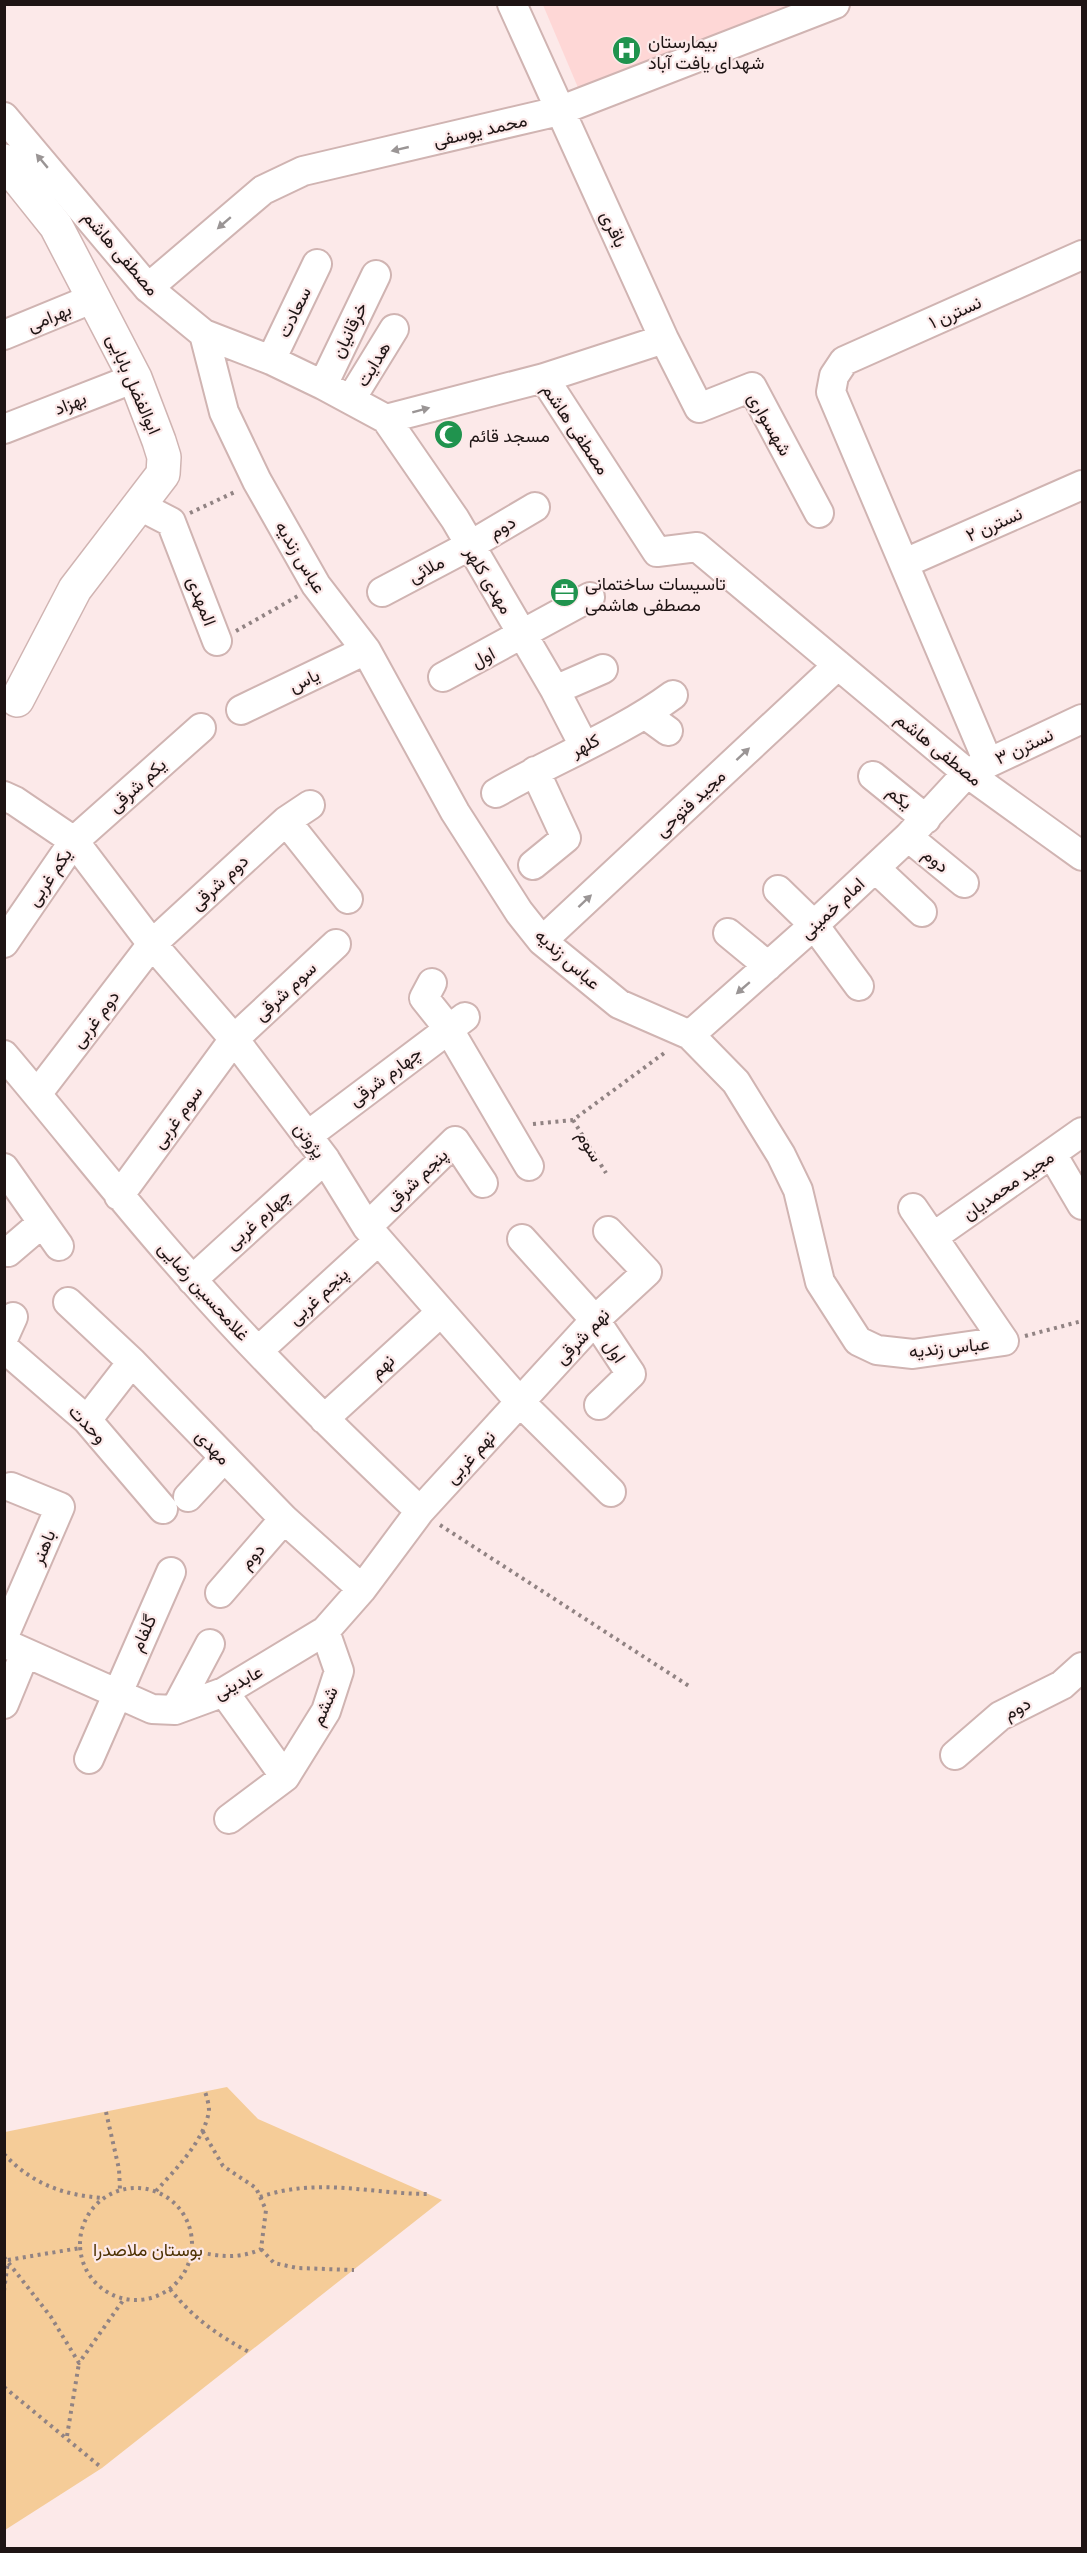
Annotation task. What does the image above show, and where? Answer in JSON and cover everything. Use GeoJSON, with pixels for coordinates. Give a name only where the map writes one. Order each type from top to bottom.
{"type":"FeatureCollection","features":[{"type":"Feature","properties":{"kind":"main road","name":"ابوالفضل بابایی"},"geometry":{"type":"LineString","coordinates":[[6,165],[68,216],[94,298],[135,378],[164,457],[163,474],[75,589],[9,712]]}},
{"type":"Feature","properties":{"kind":"street","name":"باقری"},"geometry":{"type":"LineString","coordinates":[[512,4],[664,339]]}},
{"type":"Feature","properties":{"kind":"street","name":"محمد یوسفی"},"geometry":{"type":"LineString","coordinates":[[148,288],[263,189],[303,171],[559,111],[835,4]]}},
{"type":"Feature","properties":{"kind":"street","name":"مصطفی هاشم"},"geometry":{"type":"LineString","coordinates":[[4,117],[68,216],[148,288],[204,334],[271,360],[351,399],[386,419],[544,378],[657,552],[697,547],[838,665],[977,767],[1083,856]]}},
{"type":"Feature","properties":{"kind":"street","name":"نسترن ۱"},"geometry":{"type":"LineString","coordinates":[[905,563],[831,392],[834,376],[844,362],[1083,255]]}},
{"type":"Feature","properties":{"kind":"street","name":"سعادت"},"geometry":{"type":"LineString","coordinates":[[271,360],[317,264]]}},
{"type":"Feature","properties":{"kind":"street","name":"خرقانیان"},"geometry":{"type":"LineString","coordinates":[[323,385],[376,275]]}},
{"type":"Feature","properties":{"kind":"street","name":"بهرامی"},"geometry":{"type":"LineString","coordinates":[[4,335],[94,298]]}},
{"type":"Feature","properties":{"kind":"street","name":"هدایت"},"geometry":{"type":"LineString","coordinates":[[351,399],[394,329]]}},
{"type":"Feature","properties":{"kind":"street","name":"عباس زندیه"},"geometry":{"type":"LineString","coordinates":[[204,334],[224,412],[257,481],[316,585],[366,650],[455,812],[519,912],[542,941],[619,1004],[690,1035],[736,1082],[781,1155],[798,1190],[820,1282],[858,1341],[877,1350],[913,1354],[1004,1341]]}},
{"type":"Feature","properties":{"kind":"street"},"geometry":{"type":"LineString","coordinates":[[544,378],[664,339]]}},
{"type":"Feature","properties":{"kind":"street","name":"شهسواری"},"geometry":{"type":"LineString","coordinates":[[664,339],[699,408],[752,387],[819,513]]}},
{"type":"Feature","properties":{"kind":"street","name":"بهزاد"},"geometry":{"type":"LineString","coordinates":[[4,429],[135,378]]}},
{"type":"Feature","properties":{"kind":"street","name":"مهدی کلهر"},"geometry":{"type":"LineString","coordinates":[[386,419],[454,519],[555,690],[584,746]]}},
{"type":"Feature","properties":{"kind":"street","name":"نسترن ۲"},"geometry":{"type":"LineString","coordinates":[[905,563],[1083,485]]}},
{"type":"Feature","properties":{"kind":"street"},"geometry":{"type":"LineString","coordinates":[[140,506],[171,522]]}},
{"type":"Feature","properties":{"kind":"street","name":"دوم"},"geometry":{"type":"LineString","coordinates":[[469,546],[535,507]]}},
{"type":"Feature","properties":{"kind":"street","name":"المهدی"},"geometry":{"type":"LineString","coordinates":[[171,522],[217,641]]}},
{"type":"Feature","properties":{"kind":"street","name":"ملائی"},"geometry":{"type":"LineString","coordinates":[[382,592],[469,546]]}},
{"type":"Feature","properties":{"kind":"street"},"geometry":{"type":"LineString","coordinates":[[905,563],[977,767]]}},
{"type":"Feature","properties":{"kind":"street","name":"اول"},"geometry":{"type":"LineString","coordinates":[[442,677],[522,636],[590,597]]}},
{"type":"Feature","properties":{"kind":"street","name":"یاس"},"geometry":{"type":"LineString","coordinates":[[241,710],[366,650]]}},
{"type":"Feature","properties":{"kind":"street","name":"مجید فتوحی"},"geometry":{"type":"LineString","coordinates":[[542,941],[838,665]]}},
{"type":"Feature","properties":{"kind":"street"},"geometry":{"type":"LineString","coordinates":[[555,690],[603,669]]}},
{"type":"Feature","properties":{"kind":"street","name":"کلهر"},"geometry":{"type":"LineString","coordinates":[[496,793],[584,746],[657,723],[673,695]]}},
{"type":"Feature","properties":{"kind":"street","name":"نسترن ۳"},"geometry":{"type":"LineString","coordinates":[[977,767],[1083,719]]}},
{"type":"Feature","properties":{"kind":"street","name":"یکم شرقی"},"geometry":{"type":"LineString","coordinates":[[74,841],[201,728]]}},
{"type":"Feature","properties":{"kind":"street","name":"امام خمینی"},"geometry":{"type":"LineString","coordinates":[[690,1035],[814,925],[917,828],[977,767]]}},
{"type":"Feature","properties":{"kind":"street"},"geometry":{"type":"LineString","coordinates":[[533,866],[566,838],[535,771]]}},
{"type":"Feature","properties":{"kind":"street","name":"یکم"},"geometry":{"type":"LineString","coordinates":[[873,776],[917,828]]}},
{"type":"Feature","properties":{"kind":"street","name":"پژوتن"},"geometry":{"type":"LineString","coordinates":[[4,796],[74,841],[152,944],[234,1039],[325,1159],[373,1234],[520,1402],[611,1492]]}},
{"type":"Feature","properties":{"kind":"street","name":"دوم شرقی"},"geometry":{"type":"LineString","coordinates":[[152,944],[286,821],[310,805]]}},
{"type":"Feature","properties":{"kind":"street"},"geometry":{"type":"LineString","coordinates":[[286,821],[348,899]]}},
{"type":"Feature","properties":{"kind":"street","name":"دوم"},"geometry":{"type":"LineString","coordinates":[[917,828],[964,883]]}},
{"type":"Feature","properties":{"kind":"street","name":"یکم غربی"},"geometry":{"type":"LineString","coordinates":[[4,943],[74,841]]}},
{"type":"Feature","properties":{"kind":"street"},"geometry":{"type":"LineString","coordinates":[[875,868],[922,912]]}},
{"type":"Feature","properties":{"kind":"street"},"geometry":{"type":"LineString","coordinates":[[778,890],[814,925],[859,986]]}},
{"type":"Feature","properties":{"kind":"street"},"geometry":{"type":"LineString","coordinates":[[728,933],[768,966]]}},
{"type":"Feature","properties":{"kind":"street","name":"دوم غربی"},"geometry":{"type":"LineString","coordinates":[[37,1094],[152,944]]}},
{"type":"Feature","properties":{"kind":"street","name":"سوم شرقی"},"geometry":{"type":"LineString","coordinates":[[234,1039],[336,944]]}},
{"type":"Feature","properties":{"kind":"street"},"geometry":{"type":"LineString","coordinates":[[432,983],[424,998],[456,1023],[507,1127],[529,1166]]}},
{"type":"Feature","properties":{"kind":"street","name":"چهارم شرقی"},"geometry":{"type":"LineString","coordinates":[[307,1136],[456,1023]]}},
{"type":"Feature","properties":{"kind":"street","name":"سوم غربی"},"geometry":{"type":"LineString","coordinates":[[119,1196],[234,1039]]}},
{"type":"Feature","properties":{"kind":"street","name":"غلامحسین رضایی"},"geometry":{"type":"LineString","coordinates":[[4,1055],[119,1196],[192,1280],[324,1419],[420,1511]]}},
{"type":"Feature","properties":{"kind":"street","name":"مجید محمدیان"},"geometry":{"type":"LineString","coordinates":[[933,1238],[1083,1132]]}},
{"type":"Feature","properties":{"kind":"street","name":"پنجم شرقی"},"geometry":{"type":"LineString","coordinates":[[373,1234],[455,1142],[483,1183]]}},
{"type":"Feature","properties":{"kind":"street"},"geometry":{"type":"LineString","coordinates":[[1052,1154],[1083,1205]]}},
{"type":"Feature","properties":{"kind":"street","name":"چهارم غربی"},"geometry":{"type":"LineString","coordinates":[[192,1280],[325,1159]]}},
{"type":"Feature","properties":{"kind":"street"},"geometry":{"type":"LineString","coordinates":[[4,1168],[59,1246]]}},
{"type":"Feature","properties":{"kind":"street"},"geometry":{"type":"LineString","coordinates":[[913,1208],[1004,1341]]}},
{"type":"Feature","properties":{"kind":"street"},"geometry":{"type":"LineString","coordinates":[[8,1251],[42,1223]]}},
{"type":"Feature","properties":{"kind":"street","name":"نهم شرقی"},"geometry":{"type":"LineString","coordinates":[[520,1402],[595,1320],[647,1272],[608,1231]]}},
{"type":"Feature","properties":{"kind":"street","name":"پنجم غربی"},"geometry":{"type":"LineString","coordinates":[[258,1351],[373,1234]]}},
{"type":"Feature","properties":{"kind":"street"},"geometry":{"type":"LineString","coordinates":[[522,1239],[595,1320]]}},
{"type":"Feature","properties":{"kind":"street","name":"مهدی"},"geometry":{"type":"LineString","coordinates":[[68,1302],[132,1362],[284,1518],[362,1589]]}},
{"type":"Feature","properties":{"kind":"street","name":"نهم"},"geometry":{"type":"LineString","coordinates":[[324,1419],[441,1312]]}},
{"type":"Feature","properties":{"kind":"street","name":"اول"},"geometry":{"type":"LineString","coordinates":[[595,1320],[631,1374],[599,1405]]}},
{"type":"Feature","properties":{"kind":"street","name":"وحدت"},"geometry":{"type":"LineString","coordinates":[[4,1348],[87,1420],[175,1503],[224,1458]]}},
{"type":"Feature","properties":{"kind":"street"},"geometry":{"type":"LineString","coordinates":[[87,1420],[132,1362]]}},
{"type":"Feature","properties":{"kind":"street","name":"نهم غربی"},"geometry":{"type":"LineString","coordinates":[[420,1511],[520,1402]]}},
{"type":"Feature","properties":{"kind":"street","name":"باهنر"},"geometry":{"type":"LineString","coordinates":[[11,1487],[60,1507],[11,1644]]}},
{"type":"Feature","properties":{"kind":"street","name":"عابدینی"},"geometry":{"type":"LineString","coordinates":[[11,1644],[116,1695],[152,1709],[175,1710],[224,1692],[325,1631],[362,1589],[420,1511]]}},
{"type":"Feature","properties":{"kind":"street","name":"دوم"},"geometry":{"type":"LineString","coordinates":[[220,1593],[284,1518]]}},
{"type":"Feature","properties":{"kind":"street","name":"گلفام"},"geometry":{"type":"LineString","coordinates":[[89,1759],[171,1572]]}},
{"type":"Feature","properties":{"kind":"street","name":"ششم"},"geometry":{"type":"LineString","coordinates":[[229,1819],[285,1777],[326,1711],[339,1671],[325,1631]]}},
{"type":"Feature","properties":{"kind":"street"},"geometry":{"type":"LineString","coordinates":[[4,1704],[11,1644]]}},
{"type":"Feature","properties":{"kind":"street"},"geometry":{"type":"LineString","coordinates":[[175,1710],[210,1644]]}},
{"type":"Feature","properties":{"kind":"street","name":"دوم"},"geometry":{"type":"LineString","coordinates":[[955,1755],[1000,1716],[1062,1684],[1083,1667]]}},
{"type":"Feature","properties":{"kind":"street"},"geometry":{"type":"LineString","coordinates":[[224,1692],[285,1777]]}},
{"type":"Feature","properties":{"kind":"path"},"geometry":{"type":"LineString","coordinates":[[171,522],[257,481]]}},
{"type":"Feature","properties":{"kind":"path","name":"المهدی"},"geometry":{"type":"LineString","coordinates":[[217,641],[316,585]]}},
{"type":"Feature","properties":{"kind":"path"},"geometry":{"type":"LineString","coordinates":[[507,1127],[573,1120],[690,1035]]}},
{"type":"Feature","properties":{"kind":"path","name":"سوم"},"geometry":{"type":"LineString","coordinates":[[573,1120],[606,1173]]}},
{"type":"Feature","properties":{"kind":"path","name":"عباس زندیه"},"geometry":{"type":"LineString","coordinates":[[1004,1341],[1083,1321]]}},
{"type":"Feature","properties":{"kind":"path"},"geometry":{"type":"LineString","coordinates":[[420,1511],[689,1686]]}},
{"type":"Feature","properties":{"kind":"path"},"geometry":{"type":"LineString","coordinates":[[156,2191],[174,2172],[202,2130],[209,2109],[205,2092]]}},
{"type":"Feature","properties":{"kind":"path"},"geometry":{"type":"LineString","coordinates":[[106,2112],[119,2169],[120,2190]]}},
{"type":"Feature","properties":{"kind":"path"},"geometry":{"type":"LineString","coordinates":[[202,2130],[223,2166],[240,2175],[256,2188],[266,2210],[261,2249]]}},
{"type":"Feature","properties":{"kind":"path"},"geometry":{"type":"LineString","coordinates":[[4,2154],[22,2172],[47,2186],[74,2196],[103,2198]]}},
{"type":"Feature","properties":{"kind":"path"},"geometry":{"type":"LineString","coordinates":[[260,2197],[277,2191],[306,2186],[336,2186],[406,2194],[429,2194]]}},
{"type":"Feature","properties":{"kind":"path"},"geometry":{"type":"LineString","coordinates":[[138,2187],[156,2191],[172,2200],[185,2214],[192,2232],[193,2251],[187,2269],[170,2289],[161,2295],[143,2300],[124,2299],[107,2292],[93,2280],[83,2264],[80,2248],[82,2228],[90,2211],[103,2198],[120,2190],[138,2187]]}},
{"type":"Feature","properties":{"kind":"path"},"geometry":{"type":"LineString","coordinates":[[6,2259],[80,2248]]}},
{"type":"Feature","properties":{"kind":"path"},"geometry":{"type":"LineString","coordinates":[[193,2251],[219,2257],[248,2255],[261,2249]]}},
{"type":"Feature","properties":{"kind":"path"},"geometry":{"type":"LineString","coordinates":[[261,2249],[274,2263],[297,2268],[354,2270]]}},
{"type":"Feature","properties":{"kind":"path"},"geometry":{"type":"LineString","coordinates":[[4,2291],[6,2259]]}},
{"type":"Feature","properties":{"kind":"path"},"geometry":{"type":"LineString","coordinates":[[6,2259],[51,2317],[79,2363]]}},
{"type":"Feature","properties":{"kind":"path"},"geometry":{"type":"LineString","coordinates":[[170,2289],[194,2317],[221,2337],[249,2352]]}},
{"type":"Feature","properties":{"kind":"path"},"geometry":{"type":"LineString","coordinates":[[66,2436],[79,2363],[124,2299]]}},
{"type":"Feature","properties":{"kind":"path"},"geometry":{"type":"LineString","coordinates":[[4,2387],[102,2468]]}},
{"type":"Feature","properties":{"kind":"shaded area","name":"بیمارستان شهدای یافت آباد"},"geometry":{"type":"Polygon","coordinates":[[[543,5],[801,5],[582,97],[543,5]]]}},
{"type":"Feature","properties":{"kind":"green space","name":"بوستان ملاصدرا"},"geometry":{"type":"Polygon","coordinates":[[[227,2087],[258,2119],[442,2200],[102,2468],[5,2530],[5,2132],[227,2087]]]}},
{"type":"Feature","properties":{"kind":"place","name":"بیمارستان شهدای یافت آباد"},"geometry":{"type":"Point","coordinates":[627,51]}},
{"type":"Feature","properties":{"kind":"place","name":"مسجد قائم"},"geometry":{"type":"Point","coordinates":[448,435]}},
{"type":"Feature","properties":{"kind":"place","name":"تاسیسات ساختمانی مصطفی هاشمی"},"geometry":{"type":"Point","coordinates":[564,593]}}]}
